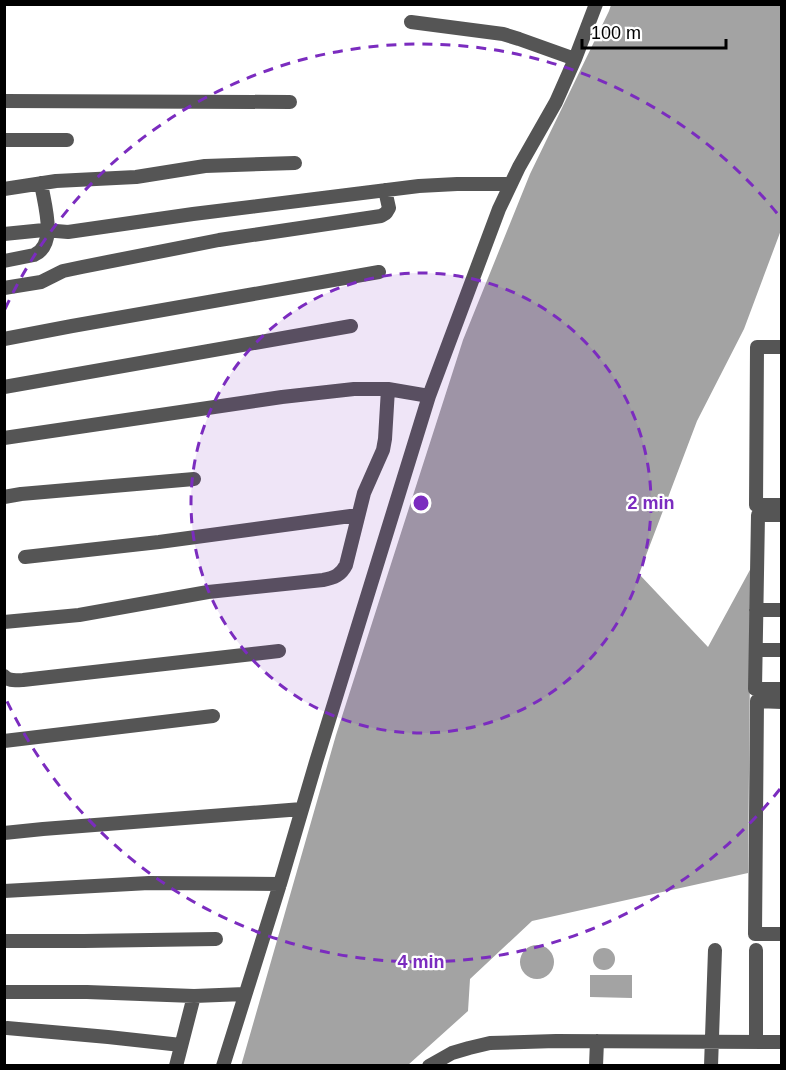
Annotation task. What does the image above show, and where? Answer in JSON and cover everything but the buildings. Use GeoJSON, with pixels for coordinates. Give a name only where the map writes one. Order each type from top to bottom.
{"type":"FeatureCollection","features":[{"type":"Feature","properties":{"kind":"street"},"geometry":{"type":"LineString","coordinates":[[223,1065],[429,396],[499,209],[519,167],[556,102],[596,4]]}},
{"type":"Feature","properties":{"kind":"street"},"geometry":{"type":"LineString","coordinates":[[411,22],[503,34],[575,59]]}},
{"type":"Feature","properties":{"kind":"street"},"geometry":{"type":"LineString","coordinates":[[4,101],[290,102]]}},
{"type":"Feature","properties":{"kind":"street"},"geometry":{"type":"LineString","coordinates":[[4,140],[67,140]]}},
{"type":"Feature","properties":{"kind":"street"},"geometry":{"type":"LineString","coordinates":[[4,189],[74,180],[136,177],[206,166],[295,163]]}},
{"type":"Feature","properties":{"kind":"street"},"geometry":{"type":"LineString","coordinates":[[4,261],[38,254],[45,244],[48,230],[41,183]]}},
{"type":"Feature","properties":{"kind":"street"},"geometry":{"type":"LineString","coordinates":[[4,234],[30,230],[68,232],[385,190],[457,184],[511,184]]}},
{"type":"Feature","properties":{"kind":"street"},"geometry":{"type":"LineString","coordinates":[[4,288],[41,282],[63,272],[93,264],[219,240],[381,216],[388,208],[385,190]]}},
{"type":"Feature","properties":{"kind":"street"},"geometry":{"type":"LineString","coordinates":[[4,339],[380,272]]}},
{"type":"Feature","properties":{"kind":"street"},"geometry":{"type":"LineString","coordinates":[[4,387],[351,326]]}},
{"type":"Feature","properties":{"kind":"street"},"geometry":{"type":"LineString","coordinates":[[782,347],[758,347],[756,505],[782,505]]}},
{"type":"Feature","properties":{"kind":"street"},"geometry":{"type":"LineString","coordinates":[[4,438],[282,397],[354,389],[388,389],[429,396]]}},
{"type":"Feature","properties":{"kind":"street"},"geometry":{"type":"LineString","coordinates":[[4,622],[79,615],[208,592],[330,579],[340,574],[346,565],[364,493],[383,450],[388,389]]}},
{"type":"Feature","properties":{"kind":"street"},"geometry":{"type":"LineString","coordinates":[[4,497],[194,479]]}},
{"type":"Feature","properties":{"kind":"street"},"geometry":{"type":"LineString","coordinates":[[24,557],[159,542],[358,515]]}},
{"type":"Feature","properties":{"kind":"street"},"geometry":{"type":"LineString","coordinates":[[782,515],[758,515],[756,610],[756,689],[782,689]]}},
{"type":"Feature","properties":{"kind":"street"},"geometry":{"type":"LineString","coordinates":[[756,610],[782,610]]}},
{"type":"Feature","properties":{"kind":"street"},"geometry":{"type":"LineString","coordinates":[[756,650],[782,650]]}},
{"type":"Feature","properties":{"kind":"street"},"geometry":{"type":"LineString","coordinates":[[4,676],[12,681],[279,651]]}},
{"type":"Feature","properties":{"kind":"street"},"geometry":{"type":"LineString","coordinates":[[782,702],[757,701],[755,934],[782,934]]}},
{"type":"Feature","properties":{"kind":"street"},"geometry":{"type":"LineString","coordinates":[[4,741],[213,716]]}},
{"type":"Feature","properties":{"kind":"street"},"geometry":{"type":"LineString","coordinates":[[4,833],[302,809]]}},
{"type":"Feature","properties":{"kind":"street"},"geometry":{"type":"LineString","coordinates":[[4,891],[149,883],[280,884]]}},
{"type":"Feature","properties":{"kind":"street"},"geometry":{"type":"LineString","coordinates":[[4,941],[216,939]]}},
{"type":"Feature","properties":{"kind":"street"},"geometry":{"type":"LineString","coordinates":[[711,1065],[715,950]]}},
{"type":"Feature","properties":{"kind":"street"},"geometry":{"type":"LineString","coordinates":[[756,950],[756,1041]]}},
{"type":"Feature","properties":{"kind":"street"},"geometry":{"type":"LineString","coordinates":[[4,992],[194,996],[245,994]]}},
{"type":"Feature","properties":{"kind":"street"},"geometry":{"type":"LineString","coordinates":[[176,1065],[194,996]]}},
{"type":"Feature","properties":{"kind":"street"},"geometry":{"type":"LineString","coordinates":[[7,1028],[108,1036],[182,1045]]}},
{"type":"Feature","properties":{"kind":"street"},"geometry":{"type":"LineString","coordinates":[[596,1065],[597,1041]]}},
{"type":"Feature","properties":{"kind":"street"},"geometry":{"type":"LineString","coordinates":[[429,1065],[452,1053],[490,1043],[782,1042]]}},
{"type":"Feature","properties":{"kind":"shaded area"},"geometry":{"type":"Polygon","coordinates":[[[611,5],[781,5],[781,230],[744,329],[697,421],[639,574],[708,647],[751,568],[748,873],[532,921],[470,979],[468,1011],[408,1065],[241,1066],[336,735],[463,340],[530,174],[611,5]]]}},
{"type":"Feature","properties":{"kind":"shaded area"},"geometry":{"type":"Polygon","coordinates":[[[537,945],[549,950],[554,962],[549,974],[537,979],[525,974],[520,962],[525,950],[537,945]]]}},
{"type":"Feature","properties":{"kind":"shaded area"},"geometry":{"type":"Polygon","coordinates":[[[604,948],[612,951],[615,959],[612,967],[604,970],[596,967],[593,959],[596,951],[604,948]]]}},
{"type":"Feature","properties":{"kind":"shaded area"},"geometry":{"type":"Polygon","coordinates":[[[590,975],[632,975],[632,998],[590,997],[590,975]]]}}]}
